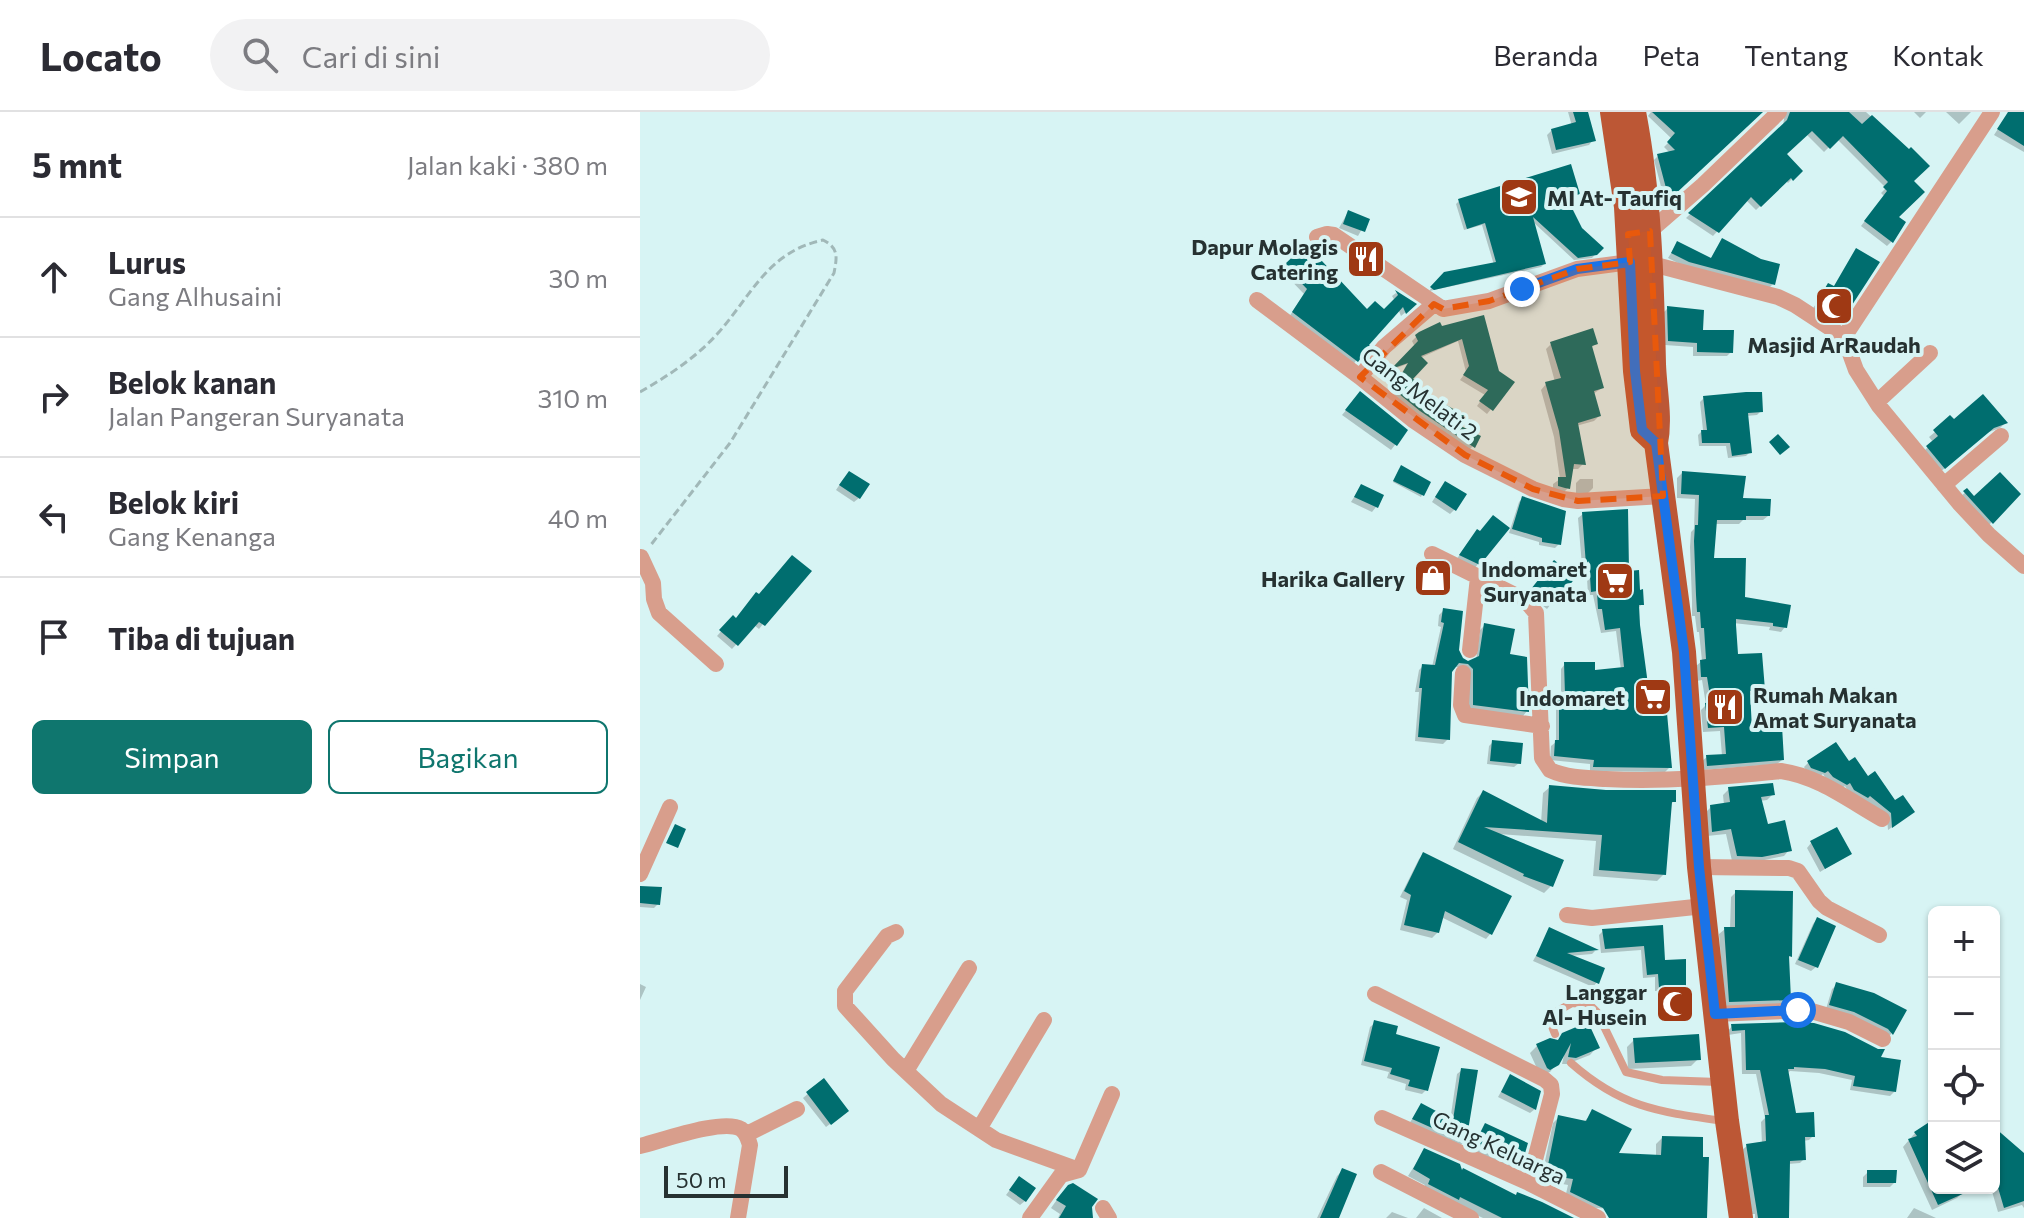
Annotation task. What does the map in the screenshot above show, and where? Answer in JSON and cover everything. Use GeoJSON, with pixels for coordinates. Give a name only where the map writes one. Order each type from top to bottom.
{"type":"FeatureCollection","features":[{"type":"Feature","properties":{"kind":"main road"},"geometry":{"type":"LineString","coordinates":[[1612,112],[1620,161],[1639,232]]}},
{"type":"Feature","properties":{"kind":"main road"},"geometry":{"type":"LineString","coordinates":[[1634,112],[1641,263],[1659,424],[1656,443],[1684,652],[1699,867],[1741,1218]]}},
{"type":"Feature","properties":{"kind":"street"},"geometry":{"type":"LineString","coordinates":[[1639,232],[1703,185],[1779,112]]}},
{"type":"Feature","properties":{"kind":"street"},"geometry":{"type":"LineString","coordinates":[[1844,337],[1992,112]]}},
{"type":"Feature","properties":{"kind":"street"},"geometry":{"type":"LineString","coordinates":[[1317,237],[1334,235],[1443,309],[1489,301],[1577,269],[1641,263],[1778,297],[1844,337],[1856,370],[1877,402],[1944,485],[1989,535],[2024,566]]}},
{"type":"Feature","properties":{"kind":"street","name":"Gang Melati 2"},"geometry":{"type":"LineString","coordinates":[[1257,300],[1413,420],[1465,455],[1533,489],[1578,501],[1663,496]]}},
{"type":"Feature","properties":{"kind":"street"},"geometry":{"type":"LineString","coordinates":[[1360,377],[1384,347],[1434,304]]}},
{"type":"Feature","properties":{"kind":"street"},"geometry":{"type":"LineString","coordinates":[[1877,402],[1930,353]]}},
{"type":"Feature","properties":{"kind":"street"},"geometry":{"type":"LineString","coordinates":[[1944,485],[2001,436]]}},
{"type":"Feature","properties":{"kind":"street"},"geometry":{"type":"LineString","coordinates":[[1432,554],[1525,600],[1536,613],[1544,764],[1558,774],[1639,781],[1781,771],[1815,780],[1882,819]]}},
{"type":"Feature","properties":{"kind":"street"},"geometry":{"type":"LineString","coordinates":[[641,557],[653,583],[659,613],[716,664]]}},
{"type":"Feature","properties":{"kind":"street"},"geometry":{"type":"LineString","coordinates":[[1470,650],[1478,577]]}},
{"type":"Feature","properties":{"kind":"street"},"geometry":{"type":"LineString","coordinates":[[1463,673],[1461,705],[1465,715],[1542,726]]}},
{"type":"Feature","properties":{"kind":"street"},"geometry":{"type":"LineString","coordinates":[[640,874],[670,807]]}},
{"type":"Feature","properties":{"kind":"street"},"geometry":{"type":"LineString","coordinates":[[1699,867],[1789,868],[1798,871],[1827,908],[1879,935]]}},
{"type":"Feature","properties":{"kind":"street"},"geometry":{"type":"LineString","coordinates":[[1567,915],[1592,918],[1704,906]]}},
{"type":"Feature","properties":{"kind":"street"},"geometry":{"type":"LineString","coordinates":[[896,932],[887,936],[845,991],[845,1006],[941,1104],[996,1140],[1079,1170]]}},
{"type":"Feature","properties":{"kind":"street"},"geometry":{"type":"LineString","coordinates":[[906,1071],[969,968]]}},
{"type":"Feature","properties":{"kind":"street"},"geometry":{"type":"LineString","coordinates":[[1375,994],[1551,1085],[1552,1094],[1529,1183]]}},
{"type":"Feature","properties":{"kind":"street"},"geometry":{"type":"LineString","coordinates":[[1715,1014],[1808,1010],[1849,1022],[1883,1039]]}},
{"type":"Feature","properties":{"kind":"street"},"geometry":{"type":"LineString","coordinates":[[979,1129],[1044,1020]]}},
{"type":"Feature","properties":{"kind":"street"},"geometry":{"type":"LineString","coordinates":[[1079,1170],[1112,1094]]}},
{"type":"Feature","properties":{"kind":"street"},"geometry":{"type":"LineString","coordinates":[[747,1134],[797,1109]]}},
{"type":"Feature","properties":{"kind":"street","name":"Gang Keluarga"},"geometry":{"type":"LineString","coordinates":[[1382,1118],[1529,1183],[1598,1218]]}},
{"type":"Feature","properties":{"kind":"street"},"geometry":{"type":"LineString","coordinates":[[640,1146],[720,1126],[738,1127],[747,1134],[750,1145],[738,1218]]}},
{"type":"Feature","properties":{"kind":"street"},"geometry":{"type":"LineString","coordinates":[[1030,1218],[1061,1175],[1079,1170]]}},
{"type":"Feature","properties":{"kind":"street"},"geometry":{"type":"LineString","coordinates":[[1381,1172],[1471,1218]]}},
{"type":"Feature","properties":{"kind":"lane"},"geometry":{"type":"LineString","coordinates":[[1555,1034],[1551,1024],[1554,1013],[1572,1003],[1590,1005],[1597,1012],[1626,1072],[1662,1080],[1723,1082]]}},
{"type":"Feature","properties":{"kind":"lane"},"geometry":{"type":"LineString","coordinates":[[1571,1063],[1602,1088],[1629,1102],[1668,1114],[1727,1121]]}},
{"type":"Feature","properties":{"kind":"path"},"geometry":{"type":"LineString","coordinates":[[640,392],[673,374],[718,334],[760,278],[792,249],[823,240],[832,245],[838,254],[834,273],[730,443],[641,557]]}},
{"type":"Feature","properties":{"kind":"highlighted area"},"geometry":{"type":"Polygon","coordinates":[[[1650,231],[1663,496],[1578,501],[1533,489],[1465,455],[1360,377],[1434,304],[1443,309],[1489,301],[1577,269],[1630,262],[1628,234],[1650,231]]]}},
{"type":"Feature","properties":{"kind":"building"},"geometry":{"type":"Polygon","coordinates":[[[1573,112],[1588,112],[1596,141],[1556,150],[1551,129],[1576,122],[1573,112]]]}},
{"type":"Feature","properties":{"kind":"building"},"geometry":{"type":"Polygon","coordinates":[[[1652,112],[1763,112],[1670,199],[1663,190],[1666,188],[1657,154],[1675,150],[1667,142],[1675,133],[1652,112]]]}},
{"type":"Feature","properties":{"kind":"building"},"geometry":{"type":"Polygon","coordinates":[[[1790,112],[1849,112],[1862,124],[1872,115],[1930,166],[1914,181],[1925,192],[1899,217],[1906,222],[1893,243],[1864,221],[1887,191],[1883,187],[1888,182],[1843,136],[1830,149],[1812,131],[1787,154],[1803,171],[1793,181],[1791,178],[1761,207],[1751,197],[1719,233],[1688,213],[1787,120],[1790,112]]]}},
{"type":"Feature","properties":{"kind":"building"},"geometry":{"type":"Polygon","coordinates":[[[2008,112],[2024,112],[2024,146],[1997,129],[2008,112]]]}},
{"type":"Feature","properties":{"kind":"building"},"geometry":{"type":"Polygon","coordinates":[[[1571,164],[1580,194],[1567,198],[1582,228],[1604,248],[1597,255],[1578,258],[1533,217],[1546,264],[1434,290],[1430,287],[1444,272],[1496,262],[1485,223],[1467,229],[1458,199],[1571,164]]]}},
{"type":"Feature","properties":{"kind":"building"},"geometry":{"type":"Polygon","coordinates":[[[1348,210],[1370,219],[1365,232],[1343,224],[1348,210]]]}},
{"type":"Feature","properties":{"kind":"building"},"geometry":{"type":"Polygon","coordinates":[[[1722,238],[1761,259],[1780,264],[1775,285],[1689,262],[1671,253],[1677,241],[1711,258],[1722,238]]]}},
{"type":"Feature","properties":{"kind":"building"},"geometry":{"type":"Polygon","coordinates":[[[1306,244],[1367,309],[1375,301],[1384,309],[1398,295],[1395,290],[1417,304],[1406,314],[1403,307],[1358,362],[1292,312],[1307,289],[1284,265],[1306,244]]]}},
{"type":"Feature","properties":{"kind":"building"},"geometry":{"type":"Polygon","coordinates":[[[1856,248],[1880,262],[1841,322],[1815,305],[1828,283],[1834,286],[1856,248]]]}},
{"type":"Feature","properties":{"kind":"building"},"geometry":{"type":"Polygon","coordinates":[[[1667,306],[1704,310],[1703,330],[1734,330],[1733,353],[1697,352],[1697,343],[1668,341],[1667,306]]]}},
{"type":"Feature","properties":{"kind":"building"},"geometry":{"type":"Polygon","coordinates":[[[1484,315],[1499,371],[1515,382],[1493,411],[1479,401],[1488,390],[1463,375],[1469,366],[1462,339],[1421,356],[1428,363],[1413,379],[1421,383],[1418,389],[1464,415],[1459,425],[1481,436],[1475,448],[1393,389],[1408,363],[1391,369],[1418,341],[1415,335],[1419,332],[1440,322],[1442,326],[1484,315]]]}},
{"type":"Feature","properties":{"kind":"building"},"geometry":{"type":"Polygon","coordinates":[[[1593,328],[1598,344],[1592,346],[1604,388],[1594,391],[1601,416],[1578,423],[1586,465],[1574,464],[1570,489],[1558,486],[1558,477],[1566,477],[1559,431],[1545,382],[1561,378],[1550,342],[1593,328]]]}},
{"type":"Feature","properties":{"kind":"building"},"geometry":{"type":"Polygon","coordinates":[[[1360,391],[1408,430],[1397,446],[1345,410],[1360,391]]]}},
{"type":"Feature","properties":{"kind":"building"},"geometry":{"type":"Polygon","coordinates":[[[1762,392],[1763,412],[1748,413],[1752,453],[1732,456],[1730,443],[1702,443],[1701,430],[1707,430],[1703,396],[1762,392]]]}},
{"type":"Feature","properties":{"kind":"building"},"geometry":{"type":"Polygon","coordinates":[[[1983,394],[2008,423],[1994,428],[1945,469],[1926,446],[1938,436],[1933,430],[1950,415],[1954,419],[1983,394]]]}},
{"type":"Feature","properties":{"kind":"building"},"geometry":{"type":"Polygon","coordinates":[[[1778,434],[1790,447],[1780,455],[1769,442],[1778,434]]]}},
{"type":"Feature","properties":{"kind":"building"},"geometry":{"type":"Polygon","coordinates":[[[1401,465],[1431,482],[1424,496],[1393,481],[1401,465]]]}},
{"type":"Feature","properties":{"kind":"building"},"geometry":{"type":"Polygon","coordinates":[[[849,471],[870,484],[860,499],[839,485],[849,471]]]}},
{"type":"Feature","properties":{"kind":"building"},"geometry":{"type":"Polygon","coordinates":[[[1682,471],[1746,476],[1743,498],[1771,499],[1770,516],[1717,520],[1714,558],[1746,558],[1745,597],[1791,605],[1787,628],[1773,626],[1773,623],[1736,619],[1738,654],[1762,653],[1765,690],[1750,691],[1752,729],[1782,726],[1784,760],[1707,766],[1706,755],[1726,754],[1724,727],[1708,728],[1705,703],[1711,702],[1707,677],[1701,677],[1700,660],[1706,659],[1704,628],[1701,628],[1700,612],[1697,612],[1696,595],[1694,541],[1699,495],[1681,494],[1682,471]]]}},
{"type":"Feature","properties":{"kind":"building"},"geometry":{"type":"Polygon","coordinates":[[[2000,472],[2021,494],[1993,524],[1963,491],[1967,488],[1974,496],[2000,472]]]}},
{"type":"Feature","properties":{"kind":"building"},"geometry":{"type":"Polygon","coordinates":[[[1445,481],[1467,494],[1456,511],[1435,497],[1445,481]]]}},
{"type":"Feature","properties":{"kind":"building"},"geometry":{"type":"Polygon","coordinates":[[[1361,484],[1384,495],[1378,508],[1354,497],[1361,484]]]}},
{"type":"Feature","properties":{"kind":"building"},"geometry":{"type":"Polygon","coordinates":[[[1522,496],[1566,511],[1561,545],[1542,542],[1542,538],[1512,529],[1522,496]]]}},
{"type":"Feature","properties":{"kind":"building"},"geometry":{"type":"Polygon","coordinates":[[[1628,509],[1629,571],[1639,570],[1640,590],[1643,589],[1644,605],[1639,605],[1640,625],[1649,692],[1665,691],[1672,768],[1593,767],[1594,760],[1554,756],[1555,740],[1559,740],[1559,695],[1565,695],[1564,662],[1595,662],[1595,670],[1624,667],[1620,628],[1605,630],[1602,609],[1598,609],[1597,591],[1591,592],[1582,512],[1628,509]]]}},
{"type":"Feature","properties":{"kind":"building"},"geometry":{"type":"Polygon","coordinates":[[[1493,515],[1510,528],[1480,565],[1459,555],[1477,529],[1480,531],[1493,515]]]}},
{"type":"Feature","properties":{"kind":"building"},"geometry":{"type":"Polygon","coordinates":[[[792,555],[812,571],[765,626],[759,622],[738,646],[719,630],[733,615],[736,618],[792,555]]]}},
{"type":"Feature","properties":{"kind":"building"},"geometry":{"type":"Polygon","coordinates":[[[1554,560],[1576,577],[1553,606],[1531,589],[1554,560]]]}},
{"type":"Feature","properties":{"kind":"building"},"geometry":{"type":"Polygon","coordinates":[[[1443,608],[1463,611],[1459,650],[1468,661],[1479,656],[1484,623],[1515,629],[1510,654],[1527,657],[1529,712],[1473,705],[1473,669],[1468,664],[1459,663],[1452,672],[1450,740],[1418,737],[1422,664],[1435,665],[1444,623],[1441,622],[1443,608]]]}},
{"type":"Feature","properties":{"kind":"building"},"geometry":{"type":"Polygon","coordinates":[[[1492,740],[1523,743],[1521,764],[1490,761],[1492,740]]]}},
{"type":"Feature","properties":{"kind":"building"},"geometry":{"type":"Polygon","coordinates":[[[1836,742],[1849,761],[1855,757],[1868,776],[1875,771],[1895,800],[1903,795],[1915,812],[1892,828],[1891,813],[1870,796],[1868,798],[1854,790],[1850,783],[1847,785],[1828,771],[1825,773],[1811,768],[1807,761],[1836,742]]]}},
{"type":"Feature","properties":{"kind":"building"},"geometry":{"type":"Polygon","coordinates":[[[1773,783],[1775,795],[1761,797],[1768,824],[1785,820],[1792,851],[1762,857],[1737,856],[1731,829],[1712,832],[1710,805],[1730,802],[1728,787],[1773,783]]]}},
{"type":"Feature","properties":{"kind":"building"},"geometry":{"type":"Polygon","coordinates":[[[1549,785],[1606,790],[1676,790],[1676,802],[1672,802],[1666,875],[1599,870],[1602,835],[1484,827],[1564,860],[1553,887],[1523,876],[1458,842],[1483,790],[1547,823],[1549,785]]]}},
{"type":"Feature","properties":{"kind":"building"},"geometry":{"type":"Polygon","coordinates":[[[675,824],[686,829],[678,848],[666,843],[675,824]]]}},
{"type":"Feature","properties":{"kind":"building"},"geometry":{"type":"Polygon","coordinates":[[[1837,827],[1852,854],[1825,869],[1810,841],[1837,827]]]}},
{"type":"Feature","properties":{"kind":"building"},"geometry":{"type":"Polygon","coordinates":[[[1423,852],[1512,896],[1492,935],[1445,911],[1439,933],[1404,925],[1411,895],[1404,891],[1423,852]]]}},
{"type":"Feature","properties":{"kind":"building"},"geometry":{"type":"Polygon","coordinates":[[[640,886],[662,887],[660,905],[640,903],[640,886]]]}},
{"type":"Feature","properties":{"kind":"building"},"geometry":{"type":"Polygon","coordinates":[[[1735,890],[1793,891],[1792,957],[1789,956],[1791,1000],[1729,1002],[1724,927],[1735,927],[1735,890]]]}},
{"type":"Feature","properties":{"kind":"building"},"geometry":{"type":"Polygon","coordinates":[[[1817,917],[1836,926],[1818,968],[1798,960],[1817,917]]]}},
{"type":"Feature","properties":{"kind":"building"},"geometry":{"type":"Polygon","coordinates":[[[1663,925],[1665,960],[1686,959],[1686,987],[1683,987],[1686,1011],[1666,1013],[1658,974],[1647,975],[1644,946],[1605,949],[1602,929],[1663,925]]]}},
{"type":"Feature","properties":{"kind":"building"},"geometry":{"type":"Polygon","coordinates":[[[1549,927],[1599,950],[1567,953],[1605,968],[1599,984],[1536,956],[1549,927]]]}},
{"type":"Feature","properties":{"kind":"building"},"geometry":{"type":"Polygon","coordinates":[[[1836,982],[1874,993],[1907,1010],[1893,1035],[1888,1029],[1854,1012],[1829,1005],[1836,982]]]}},
{"type":"Feature","properties":{"kind":"building"},"geometry":{"type":"Polygon","coordinates":[[[1374,1020],[1398,1026],[1396,1034],[1440,1047],[1428,1091],[1408,1086],[1410,1080],[1390,1074],[1392,1068],[1364,1061],[1374,1020]]]}},
{"type":"Feature","properties":{"kind":"building"},"geometry":{"type":"Polygon","coordinates":[[[1588,1022],[1600,1048],[1576,1058],[1568,1057],[1571,1043],[1559,1065],[1550,1070],[1547,1068],[1536,1044],[1550,1038],[1558,1040],[1562,1033],[1588,1022]]]}},
{"type":"Feature","properties":{"kind":"building"},"geometry":{"type":"Polygon","coordinates":[[[1814,1023],[1845,1032],[1878,1049],[1885,1049],[1881,1057],[1901,1060],[1896,1092],[1853,1086],[1855,1076],[1825,1069],[1788,1069],[1796,1113],[1814,1112],[1815,1137],[1805,1137],[1806,1160],[1790,1161],[1789,1218],[1758,1218],[1746,1144],[1766,1141],[1765,1115],[1769,1115],[1760,1070],[1746,1070],[1745,1030],[1732,1031],[1731,1024],[1814,1023]]]}},
{"type":"Feature","properties":{"kind":"building"},"geometry":{"type":"Polygon","coordinates":[[[1699,1034],[1701,1060],[1635,1063],[1633,1038],[1699,1034]]]}},
{"type":"Feature","properties":{"kind":"building"},"geometry":{"type":"Polygon","coordinates":[[[1461,1068],[1478,1070],[1466,1143],[1412,1119],[1421,1103],[1453,1120],[1461,1068]]]}},
{"type":"Feature","properties":{"kind":"building"},"geometry":{"type":"Polygon","coordinates":[[[1510,1074],[1541,1091],[1536,1110],[1501,1092],[1510,1074]]]}},
{"type":"Feature","properties":{"kind":"building"},"geometry":{"type":"Polygon","coordinates":[[[824,1078],[849,1111],[831,1125],[806,1092],[824,1078]]]}},
{"type":"Feature","properties":{"kind":"building"},"geometry":{"type":"Polygon","coordinates":[[[1592,1109],[1632,1129],[1619,1153],[1661,1155],[1662,1136],[1703,1137],[1703,1157],[1709,1157],[1707,1218],[1609,1218],[1603,1208],[1570,1192],[1573,1179],[1546,1175],[1558,1115],[1586,1121],[1592,1109]]]}},
{"type":"Feature","properties":{"kind":"building"},"geometry":{"type":"Polygon","coordinates":[[[1485,1123],[1528,1143],[1521,1167],[1474,1145],[1485,1123]]]}},
{"type":"Feature","properties":{"kind":"building"},"geometry":{"type":"Polygon","coordinates":[[[1928,1123],[1928,1183],[1908,1139],[1917,1136],[1914,1132],[1928,1123]]]}},
{"type":"Feature","properties":{"kind":"building"},"geometry":{"type":"Polygon","coordinates":[[[2000,1132],[2024,1153],[2024,1201],[2004,1208],[2000,1194],[2000,1132]]]}},
{"type":"Feature","properties":{"kind":"building"},"geometry":{"type":"Polygon","coordinates":[[[1424,1148],[1460,1164],[1462,1170],[1574,1218],[1502,1218],[1460,1197],[1459,1200],[1428,1184],[1430,1179],[1413,1169],[1424,1148]]]}},
{"type":"Feature","properties":{"kind":"building"},"geometry":{"type":"Polygon","coordinates":[[[1342,1168],[1357,1174],[1339,1218],[1320,1218],[1342,1168]]]}},
{"type":"Feature","properties":{"kind":"building"},"geometry":{"type":"Polygon","coordinates":[[[1867,1170],[1897,1170],[1896,1183],[1867,1183],[1867,1170]]]}},
{"type":"Feature","properties":{"kind":"building"},"geometry":{"type":"Polygon","coordinates":[[[1019,1176],[1036,1188],[1026,1202],[1009,1190],[1019,1176]]]}},
{"type":"Feature","properties":{"kind":"building"},"geometry":{"type":"Polygon","coordinates":[[[1073,1183],[1098,1199],[1092,1207],[1093,1218],[1059,1218],[1066,1206],[1056,1200],[1073,1183]]]}},
{"type":"Feature","properties":{"kind":"building"},"geometry":{"type":"Polygon","coordinates":[[[1933,1194],[1963,1194],[1938,1205],[1933,1194]]]}},
{"type":"Feature","properties":{"kind":"place","name":"MI At- Taufiq"},"geometry":{"type":"Point","coordinates":[1519,197]}},
{"type":"Feature","properties":{"kind":"place","name":"Dapur Molagis Catering"},"geometry":{"type":"Point","coordinates":[1366,259]}},
{"type":"Feature","properties":{"kind":"place","name":"Masjid ArRaudah"},"geometry":{"type":"Point","coordinates":[1834,306]}},
{"type":"Feature","properties":{"kind":"place","name":"Harika Gallery"},"geometry":{"type":"Point","coordinates":[1433,578]}},
{"type":"Feature","properties":{"kind":"place","name":"Indomaret Suryanata"},"geometry":{"type":"Point","coordinates":[1615,581]}},
{"type":"Feature","properties":{"kind":"place","name":"Indomaret"},"geometry":{"type":"Point","coordinates":[1653,697]}},
{"type":"Feature","properties":{"kind":"place","name":"Rumah Makan Amat Suryanata"},"geometry":{"type":"Point","coordinates":[1725,707]}},
{"type":"Feature","properties":{"kind":"place","name":"Langgar Al- Husein"},"geometry":{"type":"Point","coordinates":[1675,1004]}},
{"type":"Feature","properties":{"kind":"route"},"geometry":{"type":"LineString","coordinates":[[1522,289],[1577,269],[1630,262],[1635,371],[1642,430],[1656,443],[1684,652],[1699,867],[1715,1014],[1798,1010]]}}]}
